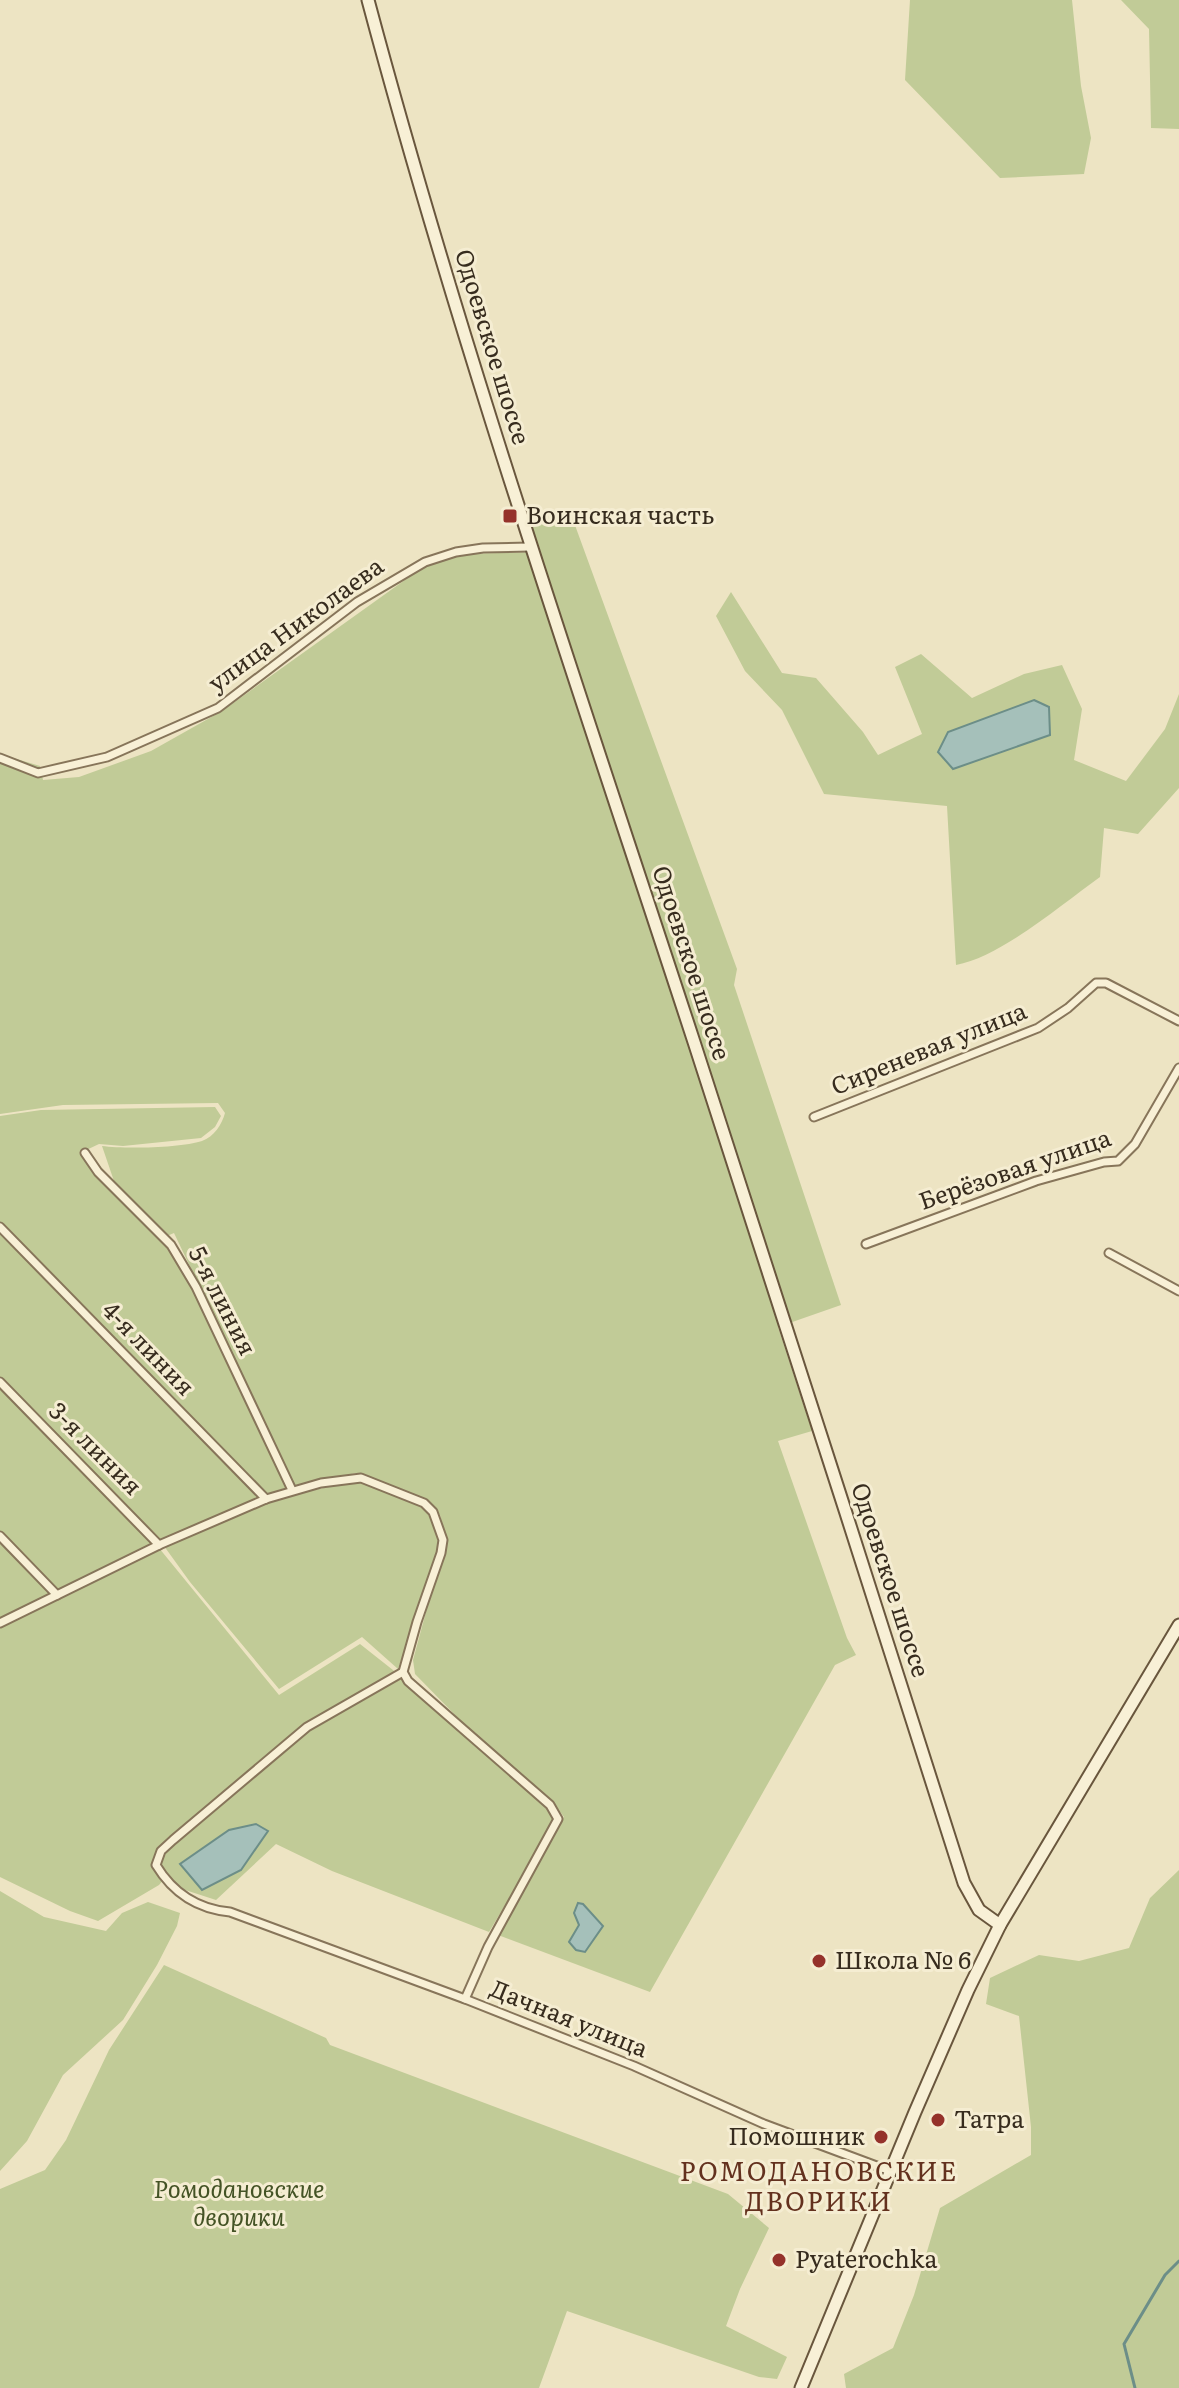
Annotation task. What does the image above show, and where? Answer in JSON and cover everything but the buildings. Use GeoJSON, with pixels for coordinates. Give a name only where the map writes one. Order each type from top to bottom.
{"type":"FeatureCollection","features":[{"type":"Feature","properties":{"kind":"main road","name":"Одоевское шоссе"},"geometry":{"type":"LineString","coordinates":[[368,0],[429,218],[529,547],[692,1035],[964,1883],[979,1910],[1000,1925]]}},
{"type":"Feature","properties":{"kind":"main road"},"geometry":{"type":"LineString","coordinates":[[801,2388],[890,2171],[968,1990],[1000,1925],[1179,1625]]}},
{"type":"Feature","properties":{"kind":"street","name":"улица Николаева"},"geometry":{"type":"LineString","coordinates":[[0,758],[38,773],[107,757],[218,708],[357,602],[425,562],[456,552],[483,548],[529,547]]}},
{"type":"Feature","properties":{"kind":"street","name":"Сиреневая улица"},"geometry":{"type":"LineString","coordinates":[[814,1117],[1038,1028],[1068,1008],[1096,983],[1106,983],[1179,1021]]}},
{"type":"Feature","properties":{"kind":"street","name":"Берёзовая улица"},"geometry":{"type":"LineString","coordinates":[[866,1244],[1036,1181],[1118,1161],[1135,1144],[1179,1068]]}},
{"type":"Feature","properties":{"kind":"street","name":"5-я линия"},"geometry":{"type":"LineString","coordinates":[[85,1153],[98,1172],[171,1245],[196,1287],[292,1490]]}},
{"type":"Feature","properties":{"kind":"street","name":"4-я линия"},"geometry":{"type":"LineString","coordinates":[[0,1227],[266,1499]]}},
{"type":"Feature","properties":{"kind":"street"},"geometry":{"type":"LineString","coordinates":[[1109,1253],[1179,1291]]}},
{"type":"Feature","properties":{"kind":"street","name":"3-я линия"},"geometry":{"type":"LineString","coordinates":[[0,1382],[159,1545]]}},
{"type":"Feature","properties":{"kind":"street"},"geometry":{"type":"LineString","coordinates":[[0,1623],[159,1545],[292,1490],[361,1478],[424,1503],[433,1512],[443,1540],[403,1672],[408,1681],[550,1805],[558,1819],[488,1947],[465,1999]]}},
{"type":"Feature","properties":{"kind":"street"},"geometry":{"type":"LineString","coordinates":[[0,1536],[57,1595]]}},
{"type":"Feature","properties":{"kind":"street","name":"Дачная улица"},"geometry":{"type":"LineString","coordinates":[[403,1672],[307,1727],[161,1851],[156,1865],[168,1885],[215,1911],[230,1912],[465,1999],[634,2066],[764,2124],[890,2171]]}},
{"type":"Feature","properties":{"kind":"green space"},"geometry":{"type":"Polygon","coordinates":[[[910,0],[1072,0],[1081,86],[1091,138],[1084,174],[1000,178],[905,80],[910,0]]]}},
{"type":"Feature","properties":{"kind":"green space"},"geometry":{"type":"Polygon","coordinates":[[[1121,0],[1179,0],[1179,129],[1151,128],[1149,29],[1121,0]]]}},
{"type":"Feature","properties":{"kind":"green space"},"geometry":{"type":"Polygon","coordinates":[[[572,517],[737,969],[734,985],[841,1305],[778,1327],[812,1431],[778,1441],[847,1638],[856,1655],[835,1665],[650,1992],[498,1935],[564,1817],[553,1802],[461,1721],[415,1674],[413,1660],[446,1538],[440,1515],[421,1499],[356,1473],[295,1487],[174,1233],[167,1236],[115,1184],[102,1146],[152,1147],[202,1141],[214,1133],[224,1117],[225,1113],[218,1103],[63,1105],[0,1114],[0,754],[40,766],[43,780],[79,777],[151,751],[222,711],[423,567],[456,554],[538,552],[531,526],[572,517]]]}},
{"type":"Feature","properties":{"kind":"green space"},"geometry":{"type":"Polygon","coordinates":[[[731,592],[782,673],[816,678],[863,732],[878,755],[922,734],[895,667],[921,654],[972,698],[1024,674],[1062,665],[1082,709],[1074,760],[1126,781],[1165,729],[1179,694],[1179,788],[1138,834],[1104,828],[1100,877],[1011,941],[974,960],[956,965],[947,806],[824,794],[782,710],[745,671],[716,616],[731,592]]]}},
{"type":"Feature","properties":{"kind":"green space"},"geometry":{"type":"Polygon","coordinates":[[[215,1107],[221,1116],[215,1127],[201,1138],[123,1146],[99,1144],[80,1153],[90,1169],[170,1248],[192,1283],[289,1487],[0,1621],[0,1116],[41,1110],[215,1107]]]}},
{"type":"Feature","properties":{"kind":"green space"},"geometry":{"type":"Polygon","coordinates":[[[346,1483],[366,1483],[424,1507],[432,1513],[441,1547],[398,1669],[362,1637],[279,1689],[164,1546],[273,1499],[346,1483]]]}},
{"type":"Feature","properties":{"kind":"green space"},"geometry":{"type":"Polygon","coordinates":[[[159,1548],[279,1695],[360,1644],[398,1674],[553,1814],[552,1826],[489,1932],[332,1871],[276,1844],[216,1900],[179,1888],[168,1874],[159,1885],[98,1921],[0,1877],[0,1626],[159,1548]]]}},
{"type":"Feature","properties":{"kind":"green space"},"geometry":{"type":"Polygon","coordinates":[[[1179,1870],[1179,2388],[846,2388],[844,2374],[893,2348],[914,2295],[940,2208],[1031,2155],[1031,2127],[1019,2016],[986,2004],[990,1978],[1039,1955],[1079,1961],[1129,1948],[1150,1898],[1179,1870]]]}},
{"type":"Feature","properties":{"kind":"green space"},"geometry":{"type":"Polygon","coordinates":[[[0,1891],[44,1917],[106,1931],[122,1913],[148,1902],[180,1913],[177,1926],[157,1965],[123,2020],[63,2075],[27,2141],[0,2171],[0,1891]]]}},
{"type":"Feature","properties":{"kind":"green space","name":"Ромодановские дворики"},"geometry":{"type":"Polygon","coordinates":[[[164,1965],[326,2038],[330,2045],[728,2194],[769,2228],[726,2326],[787,2357],[777,2379],[759,2377],[567,2311],[539,2388],[0,2388],[0,2189],[45,2170],[66,2140],[109,2050],[164,1965]]]}},
{"type":"Feature","properties":{"kind":"water"},"geometry":{"type":"Polygon","coordinates":[[[1034,700],[1049,707],[1050,735],[953,769],[938,752],[948,732],[1034,700]]]}},
{"type":"Feature","properties":{"kind":"water"},"geometry":{"type":"Polygon","coordinates":[[[256,1824],[268,1831],[241,1870],[202,1890],[180,1864],[229,1830],[256,1824]]]}},
{"type":"Feature","properties":{"kind":"water"},"geometry":{"type":"Polygon","coordinates":[[[578,1903],[583,1904],[603,1926],[585,1952],[576,1950],[569,1942],[579,1925],[574,1913],[578,1903]]]}},
{"type":"Feature","properties":{"kind":"waterway"},"geometry":{"type":"LineString","coordinates":[[1135,2388],[1124,2344],[1165,2275],[1179,2261]]}},
{"type":"Feature","properties":{"kind":"place","name":"Воинская часть"},"geometry":{"type":"Point","coordinates":[510,516]}},
{"type":"Feature","properties":{"kind":"place","name":"Школа № 6"},"geometry":{"type":"Point","coordinates":[819,1961]}},
{"type":"Feature","properties":{"kind":"place","name":"Татра"},"geometry":{"type":"Point","coordinates":[938,2120]}},
{"type":"Feature","properties":{"kind":"place","name":"Помошник"},"geometry":{"type":"Point","coordinates":[881,2137]}},
{"type":"Feature","properties":{"kind":"place","name":"Pyaterochka"},"geometry":{"type":"Point","coordinates":[779,2260]}},
{"type":"Feature","properties":{"kind":"district","name":"РОМОДАНОВСКИЕ ДВОРИКИ"},"geometry":{"type":"Point","coordinates":[819,2187]}}]}
